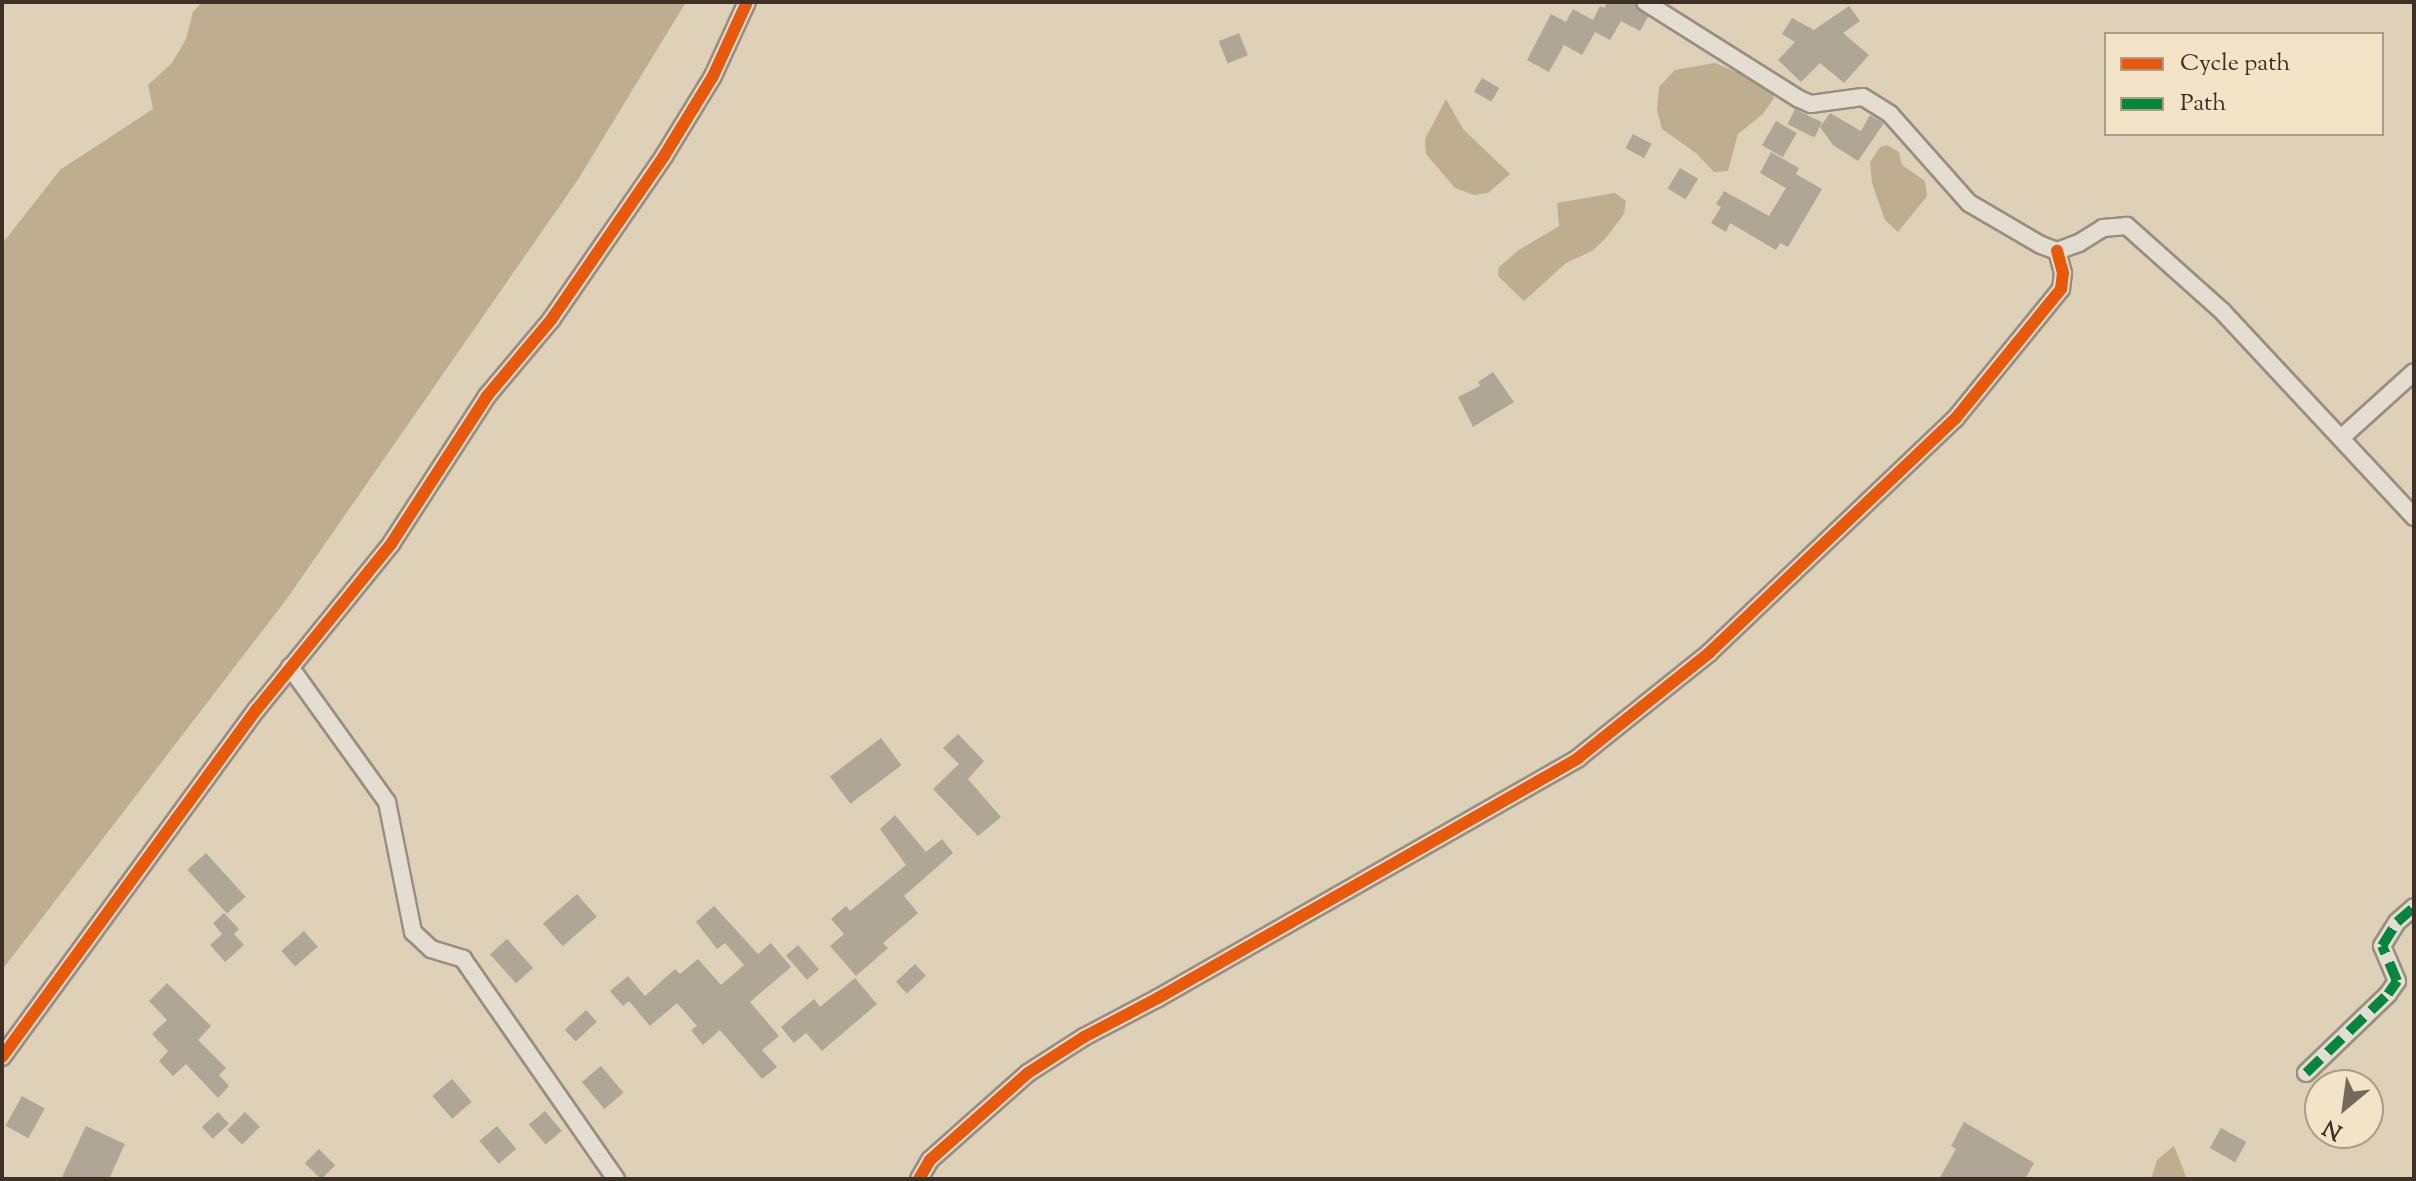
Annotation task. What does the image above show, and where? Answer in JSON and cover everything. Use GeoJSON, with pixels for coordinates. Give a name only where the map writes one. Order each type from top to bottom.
{"type":"FeatureCollection","features":[{"type":"Feature","properties":{"kind":"street"},"geometry":{"type":"LineString","coordinates":[[2,1057],[290,667],[391,544],[487,396],[551,320],[664,156],[713,76],[747,2]]}},
{"type":"Feature","properties":{"kind":"street"},"geometry":{"type":"LineString","coordinates":[[1645,2],[1799,99],[1811,104],[1863,97],[1890,114],[1969,203],[2041,245],[2057,251],[2079,243],[2103,228],[2127,226],[2222,311],[2414,517]]}},
{"type":"Feature","properties":{"kind":"street"},"geometry":{"type":"LineString","coordinates":[[919,1179],[930,1160],[1028,1073],[1084,1037],[1158,998],[1578,758],[1709,653],[1955,419],[2061,289],[2063,273],[2057,251]]}},
{"type":"Feature","properties":{"kind":"street"},"geometry":{"type":"LineString","coordinates":[[2341,438],[2414,372]]}},
{"type":"Feature","properties":{"kind":"street"},"geometry":{"type":"LineString","coordinates":[[290,667],[387,802],[413,932],[431,949],[463,959],[616,1179]]}},
{"type":"Feature","properties":{"kind":"street"},"geometry":{"type":"LineString","coordinates":[[2310,1069],[2388,994],[2397,981],[2382,946],[2397,922],[2414,907]]}},
{"type":"Feature","properties":{"kind":"shaded area"},"geometry":{"type":"Polygon","coordinates":[[[202,2],[686,2],[577,181],[286,600],[2,970],[2,244],[60,170],[153,109],[148,85],[172,63],[186,39],[193,12],[202,2]]]}},
{"type":"Feature","properties":{"kind":"shaded area"},"geometry":{"type":"Polygon","coordinates":[[[1715,63],[1770,86],[1774,98],[1763,114],[1738,134],[1728,171],[1714,172],[1696,153],[1662,129],[1657,110],[1659,87],[1675,70],[1715,63]]]}},
{"type":"Feature","properties":{"kind":"shaded area"},"geometry":{"type":"Polygon","coordinates":[[[1446,99],[1463,129],[1510,174],[1488,193],[1474,195],[1455,188],[1426,154],[1425,139],[1446,99]]]}},
{"type":"Feature","properties":{"kind":"shaded area"},"geometry":{"type":"Polygon","coordinates":[[[1887,145],[1899,152],[1902,165],[1925,181],[1927,196],[1898,232],[1885,220],[1872,183],[1870,162],[1880,147],[1887,145]]]}},
{"type":"Feature","properties":{"kind":"shaded area"},"geometry":{"type":"Polygon","coordinates":[[[1615,193],[1626,201],[1624,214],[1605,239],[1592,251],[1566,263],[1524,301],[1498,276],[1499,267],[1519,250],[1559,226],[1557,203],[1615,193]]]}},
{"type":"Feature","properties":{"kind":"shaded area"},"geometry":{"type":"Polygon","coordinates":[[[2174,1146],[2187,1179],[2151,1179],[2157,1160],[2174,1146]]]}},
{"type":"Feature","properties":{"kind":"building"},"geometry":{"type":"Polygon","coordinates":[[[1607,2],[1634,2],[1648,17],[1640,31],[1621,21],[1610,40],[1595,32],[1582,55],[1564,45],[1549,72],[1527,60],[1551,14],[1566,22],[1573,9],[1593,20],[1600,6],[1604,8],[1607,2]]]}},
{"type":"Feature","properties":{"kind":"building"},"geometry":{"type":"Polygon","coordinates":[[[1849,6],[1860,21],[1843,33],[1869,55],[1844,83],[1820,63],[1801,82],[1778,60],[1795,42],[1782,34],[1792,18],[1814,30],[1849,6]]]}},
{"type":"Feature","properties":{"kind":"building"},"geometry":{"type":"Polygon","coordinates":[[[1239,33],[1248,55],[1228,63],[1219,41],[1239,33]]]}},
{"type":"Feature","properties":{"kind":"building"},"geometry":{"type":"Polygon","coordinates":[[[1482,78],[1499,88],[1491,102],[1474,92],[1482,78]]]}},
{"type":"Feature","properties":{"kind":"building"},"geometry":{"type":"Polygon","coordinates":[[[1795,109],[1822,122],[1815,137],[1788,124],[1795,109]]]}},
{"type":"Feature","properties":{"kind":"building"},"geometry":{"type":"Polygon","coordinates":[[[1830,113],[1861,131],[1870,115],[1884,123],[1858,161],[1833,145],[1820,127],[1830,113]]]}},
{"type":"Feature","properties":{"kind":"building"},"geometry":{"type":"Polygon","coordinates":[[[1776,121],[1797,133],[1783,157],[1762,145],[1776,121]]]}},
{"type":"Feature","properties":{"kind":"building"},"geometry":{"type":"Polygon","coordinates":[[[1633,134],[1652,144],[1644,158],[1625,148],[1633,134]]]}},
{"type":"Feature","properties":{"kind":"building"},"geometry":{"type":"Polygon","coordinates":[[[1771,152],[1799,168],[1796,174],[1822,189],[1788,247],[1780,243],[1776,250],[1730,223],[1726,232],[1711,223],[1721,207],[1716,204],[1724,191],[1769,216],[1786,188],[1760,173],[1771,152]]]}},
{"type":"Feature","properties":{"kind":"building"},"geometry":{"type":"Polygon","coordinates":[[[1680,168],[1698,179],[1686,199],[1668,189],[1680,168]]]}},
{"type":"Feature","properties":{"kind":"building"},"geometry":{"type":"Polygon","coordinates":[[[1493,372],[1514,402],[1473,427],[1458,397],[1480,386],[1478,382],[1493,372]]]}},
{"type":"Feature","properties":{"kind":"building"},"geometry":{"type":"Polygon","coordinates":[[[958,734],[984,761],[968,779],[1001,817],[978,836],[933,789],[959,764],[943,748],[958,734]]]}},
{"type":"Feature","properties":{"kind":"building"},"geometry":{"type":"Polygon","coordinates":[[[881,738],[901,765],[850,804],[830,777],[881,738]]]}},
{"type":"Feature","properties":{"kind":"building"},"geometry":{"type":"Polygon","coordinates":[[[895,815],[926,852],[942,839],[953,853],[904,896],[918,913],[883,943],[888,948],[856,976],[830,946],[844,934],[831,919],[846,906],[850,911],[906,865],[880,829],[895,815]]]}},
{"type":"Feature","properties":{"kind":"building"},"geometry":{"type":"Polygon","coordinates":[[[206,853],[245,897],[227,914],[187,870],[206,853]]]}},
{"type":"Feature","properties":{"kind":"building"},"geometry":{"type":"Polygon","coordinates":[[[577,894],[597,917],[563,946],[543,924],[577,894]]]}},
{"type":"Feature","properties":{"kind":"building"},"geometry":{"type":"Polygon","coordinates":[[[714,906],[758,954],[771,943],[791,967],[750,1002],[779,1036],[762,1050],[777,1067],[762,1079],[720,1030],[703,1045],[691,1030],[697,1026],[677,1003],[650,1026],[629,1001],[623,1006],[610,991],[628,976],[645,996],[675,969],[680,974],[698,959],[721,985],[744,965],[725,943],[717,949],[696,922],[714,906]]]}},
{"type":"Feature","properties":{"kind":"building"},"geometry":{"type":"Polygon","coordinates":[[[224,913],[239,929],[234,934],[244,945],[225,962],[210,945],[222,934],[213,923],[224,913]]]}},
{"type":"Feature","properties":{"kind":"building"},"geometry":{"type":"Polygon","coordinates":[[[304,931],[318,947],[295,967],[281,951],[304,931]]]}},
{"type":"Feature","properties":{"kind":"building"},"geometry":{"type":"Polygon","coordinates":[[[507,939],[533,968],[516,983],[490,954],[507,939]]]}},
{"type":"Feature","properties":{"kind":"building"},"geometry":{"type":"Polygon","coordinates":[[[798,945],[819,969],[807,980],[786,955],[798,945]]]}},
{"type":"Feature","properties":{"kind":"building"},"geometry":{"type":"Polygon","coordinates":[[[915,964],[926,976],[907,993],[896,982],[915,964]]]}},
{"type":"Feature","properties":{"kind":"building"},"geometry":{"type":"Polygon","coordinates":[[[855,978],[877,1004],[822,1051],[806,1033],[794,1043],[781,1027],[814,999],[820,1007],[855,978]]]}},
{"type":"Feature","properties":{"kind":"building"},"geometry":{"type":"Polygon","coordinates":[[[167,983],[211,1026],[198,1040],[226,1068],[219,1075],[229,1086],[218,1098],[186,1064],[173,1076],[159,1061],[168,1051],[152,1034],[167,1020],[149,1001],[167,983]]]}},
{"type":"Feature","properties":{"kind":"building"},"geometry":{"type":"Polygon","coordinates":[[[586,1010],[597,1022],[576,1041],[565,1030],[586,1010]]]}},
{"type":"Feature","properties":{"kind":"building"},"geometry":{"type":"Polygon","coordinates":[[[601,1066],[623,1093],[604,1109],[582,1082],[601,1066]]]}},
{"type":"Feature","properties":{"kind":"building"},"geometry":{"type":"Polygon","coordinates":[[[452,1079],[472,1102],[452,1119],[432,1096],[452,1079]]]}},
{"type":"Feature","properties":{"kind":"building"},"geometry":{"type":"Polygon","coordinates":[[[22,1096],[45,1109],[28,1138],[6,1126],[22,1096]]]}},
{"type":"Feature","properties":{"kind":"building"},"geometry":{"type":"Polygon","coordinates":[[[545,1111],[562,1131],[546,1144],[529,1124],[545,1111]]]}},
{"type":"Feature","properties":{"kind":"building"},"geometry":{"type":"Polygon","coordinates":[[[218,1112],[229,1124],[213,1139],[202,1127],[218,1112]]]}},
{"type":"Feature","properties":{"kind":"building"},"geometry":{"type":"Polygon","coordinates":[[[245,1112],[260,1127],[242,1145],[227,1130],[245,1112]]]}},
{"type":"Feature","properties":{"kind":"building"},"geometry":{"type":"Polygon","coordinates":[[[1964,1122],[2034,1163],[2025,1179],[1939,1179],[1956,1149],[1951,1146],[1964,1122]]]}},
{"type":"Feature","properties":{"kind":"building"},"geometry":{"type":"Polygon","coordinates":[[[86,1126],[125,1144],[109,1179],[61,1179],[86,1126]]]}},
{"type":"Feature","properties":{"kind":"building"},"geometry":{"type":"Polygon","coordinates":[[[497,1126],[516,1149],[499,1164],[479,1141],[497,1126]]]}},
{"type":"Feature","properties":{"kind":"building"},"geometry":{"type":"Polygon","coordinates":[[[2221,1128],[2246,1142],[2235,1162],[2210,1148],[2221,1128]]]}},
{"type":"Feature","properties":{"kind":"building"},"geometry":{"type":"Polygon","coordinates":[[[319,1149],[335,1165],[321,1179],[305,1163],[319,1149]]]}},
{"type":"Feature","properties":{"kind":"marked path"},"geometry":{"type":"LineString","coordinates":[[2310,1069],[2388,994],[2397,981],[2382,946],[2397,922],[2414,907]]}},
{"type":"Feature","properties":{"kind":"cycle path"},"geometry":{"type":"LineString","coordinates":[[2,1057],[257,709],[391,544],[487,396],[551,320],[664,156],[713,76],[747,2]]}},
{"type":"Feature","properties":{"kind":"cycle path"},"geometry":{"type":"LineString","coordinates":[[919,1179],[930,1160],[1028,1073],[1084,1037],[1158,998],[1578,758],[1709,653],[1955,419],[2061,289],[2063,273],[2057,251]]}}]}
